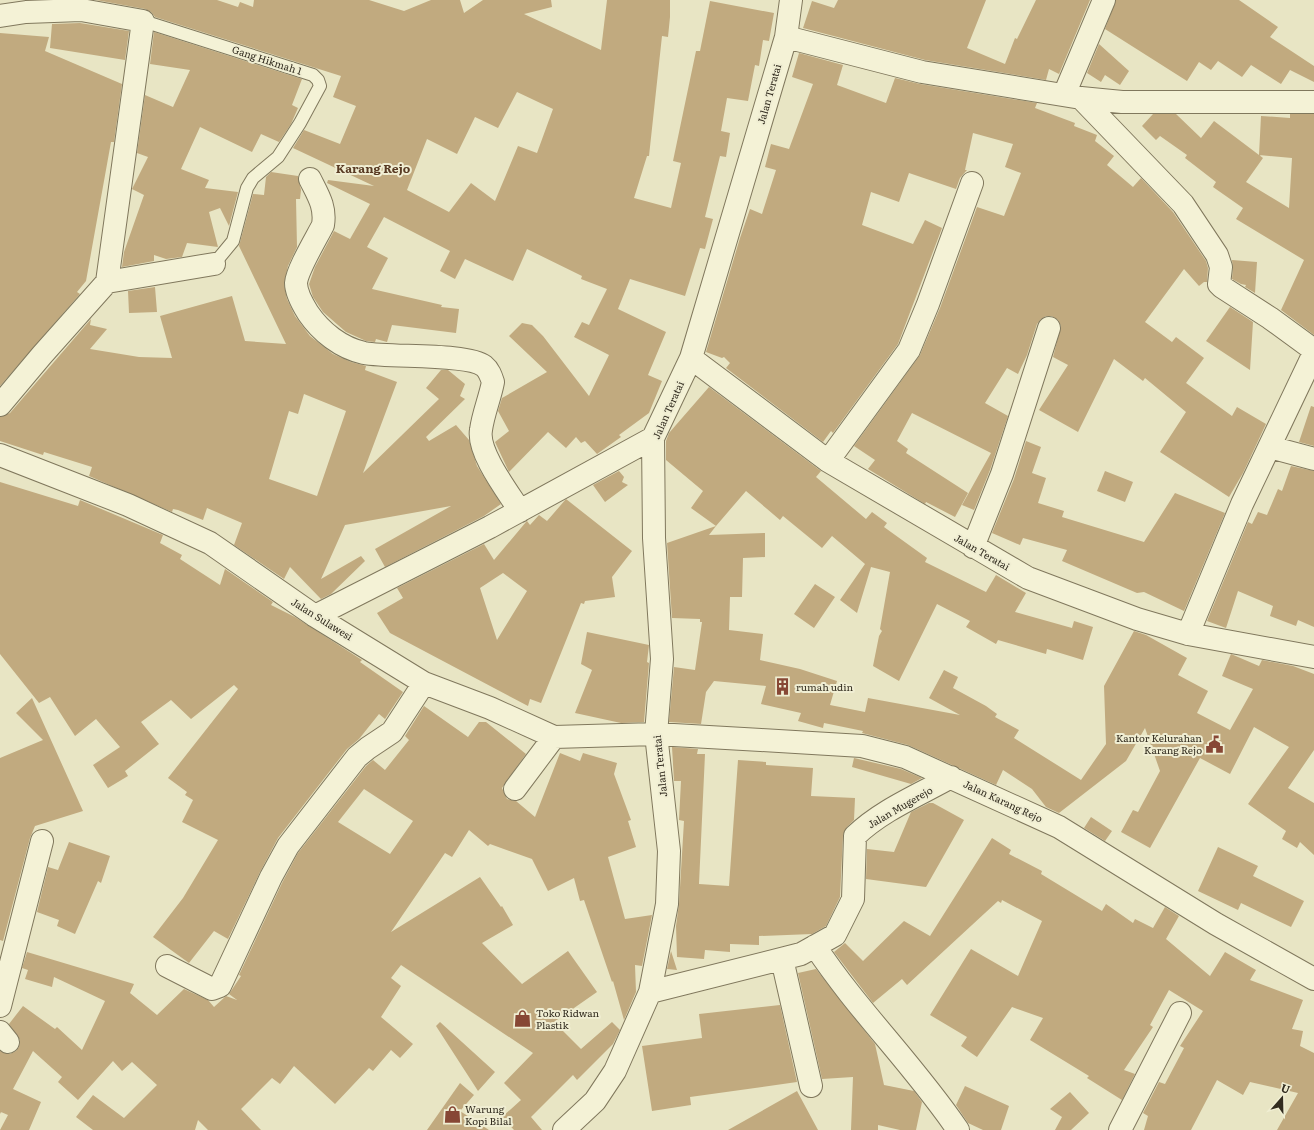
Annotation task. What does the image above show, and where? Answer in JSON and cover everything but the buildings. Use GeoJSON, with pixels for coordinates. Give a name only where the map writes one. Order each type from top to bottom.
{"type":"FeatureCollection","features":[{"type":"Feature","properties":{"kind":"street","name":"Jalan Teratai"},"geometry":{"type":"LineString","coordinates":[[564,1130],[595,1101],[615,1071],[650,992],[667,904],[669,850],[656,734],[662,658],[654,538],[653,438],[691,358],[786,37],[791,0]]}},
{"type":"Feature","properties":{"kind":"street"},"geometry":{"type":"LineString","coordinates":[[1072,97],[1104,0]]}},
{"type":"Feature","properties":{"kind":"street"},"geometry":{"type":"LineString","coordinates":[[0,16],[26,12],[80,10],[143,21],[107,282],[0,405]]}},
{"type":"Feature","properties":{"kind":"street"},"geometry":{"type":"LineString","coordinates":[[786,37],[922,72],[1072,97],[1122,102],[1314,102]]}},
{"type":"Feature","properties":{"kind":"street"},"geometry":{"type":"LineString","coordinates":[[1072,97],[1183,204],[1216,255],[1221,267],[1219,284],[1270,318],[1314,352],[1242,504],[1188,634]]}},
{"type":"Feature","properties":{"kind":"street"},"geometry":{"type":"LineString","coordinates":[[310,179],[322,203],[325,215],[323,225],[296,282],[298,293],[306,310],[322,331],[335,340],[363,352],[460,359],[483,365],[491,374],[492,382],[480,431],[480,441],[487,457],[520,511]]}},
{"type":"Feature","properties":{"kind":"street"},"geometry":{"type":"LineString","coordinates":[[828,461],[909,350],[928,304],[972,183]]}},
{"type":"Feature","properties":{"kind":"street"},"geometry":{"type":"LineString","coordinates":[[107,282],[214,264]]}},
{"type":"Feature","properties":{"kind":"street"},"geometry":{"type":"LineString","coordinates":[[973,547],[1002,474],[1049,328]]}},
{"type":"Feature","properties":{"kind":"street","name":"Jalan Teratai"},"geometry":{"type":"LineString","coordinates":[[691,358],[828,461],[1028,578],[1137,619],[1188,634],[1314,657]]}},
{"type":"Feature","properties":{"kind":"street"},"geometry":{"type":"LineString","coordinates":[[315,616],[520,511],[653,438]]}},
{"type":"Feature","properties":{"kind":"street"},"geometry":{"type":"LineString","coordinates":[[1270,447],[1314,459]]}},
{"type":"Feature","properties":{"kind":"street","name":"Jalan Sulawesi"},"geometry":{"type":"LineString","coordinates":[[0,455],[128,505],[210,543],[315,616],[424,683],[490,708],[554,737],[656,734]]}},
{"type":"Feature","properties":{"kind":"street"},"geometry":{"type":"LineString","coordinates":[[167,966],[212,989],[220,986],[271,877],[288,846],[358,757],[368,748],[392,732],[424,683]]}},
{"type":"Feature","properties":{"kind":"street","name":"Jalan Karang Rejo"},"geometry":{"type":"LineString","coordinates":[[656,734],[862,746],[906,757],[1059,827],[1216,924],[1314,979]]}},
{"type":"Feature","properties":{"kind":"street"},"geometry":{"type":"LineString","coordinates":[[515,789],[554,737]]}},
{"type":"Feature","properties":{"kind":"street","name":"Jalan Mugerejo"},"geometry":{"type":"LineString","coordinates":[[650,992],[801,954],[834,935],[853,899],[855,836],[868,824],[881,816],[951,777]]}},
{"type":"Feature","properties":{"kind":"street"},"geometry":{"type":"LineString","coordinates":[[0,1006],[42,841]]}},
{"type":"Feature","properties":{"kind":"street"},"geometry":{"type":"LineString","coordinates":[[815,946],[837,980],[936,1098],[958,1130]]}},
{"type":"Feature","properties":{"kind":"street"},"geometry":{"type":"LineString","coordinates":[[782,959],[811,1086]]}},
{"type":"Feature","properties":{"kind":"street"},"geometry":{"type":"LineString","coordinates":[[1120,1130],[1180,1014]]}},
{"type":"Feature","properties":{"kind":"lane","name":"Gang Hikmah 1"},"geometry":{"type":"LineString","coordinates":[[143,21],[313,74],[318,80],[320,86],[300,123],[278,157],[253,178],[247,188],[233,241],[214,264]]}},
{"type":"Feature","properties":{"kind":"place","name":"rumah udin"},"geometry":{"type":"Point","coordinates":[783,687]}},
{"type":"Feature","properties":{"kind":"place","name":"Kantor Kelurahan Karang Rejo"},"geometry":{"type":"Point","coordinates":[1215,744]}},
{"type":"Feature","properties":{"kind":"place","name":"Toko Ridwan Plastik"},"geometry":{"type":"Point","coordinates":[523,1019]}},
{"type":"Feature","properties":{"kind":"place","name":"Warung Kopi Bilal"},"geometry":{"type":"Point","coordinates":[452,1115]}},
{"type":"Feature","properties":{"kind":"district","name":"Karang Rejo"},"geometry":{"type":"Point","coordinates":[373,169]}}]}
